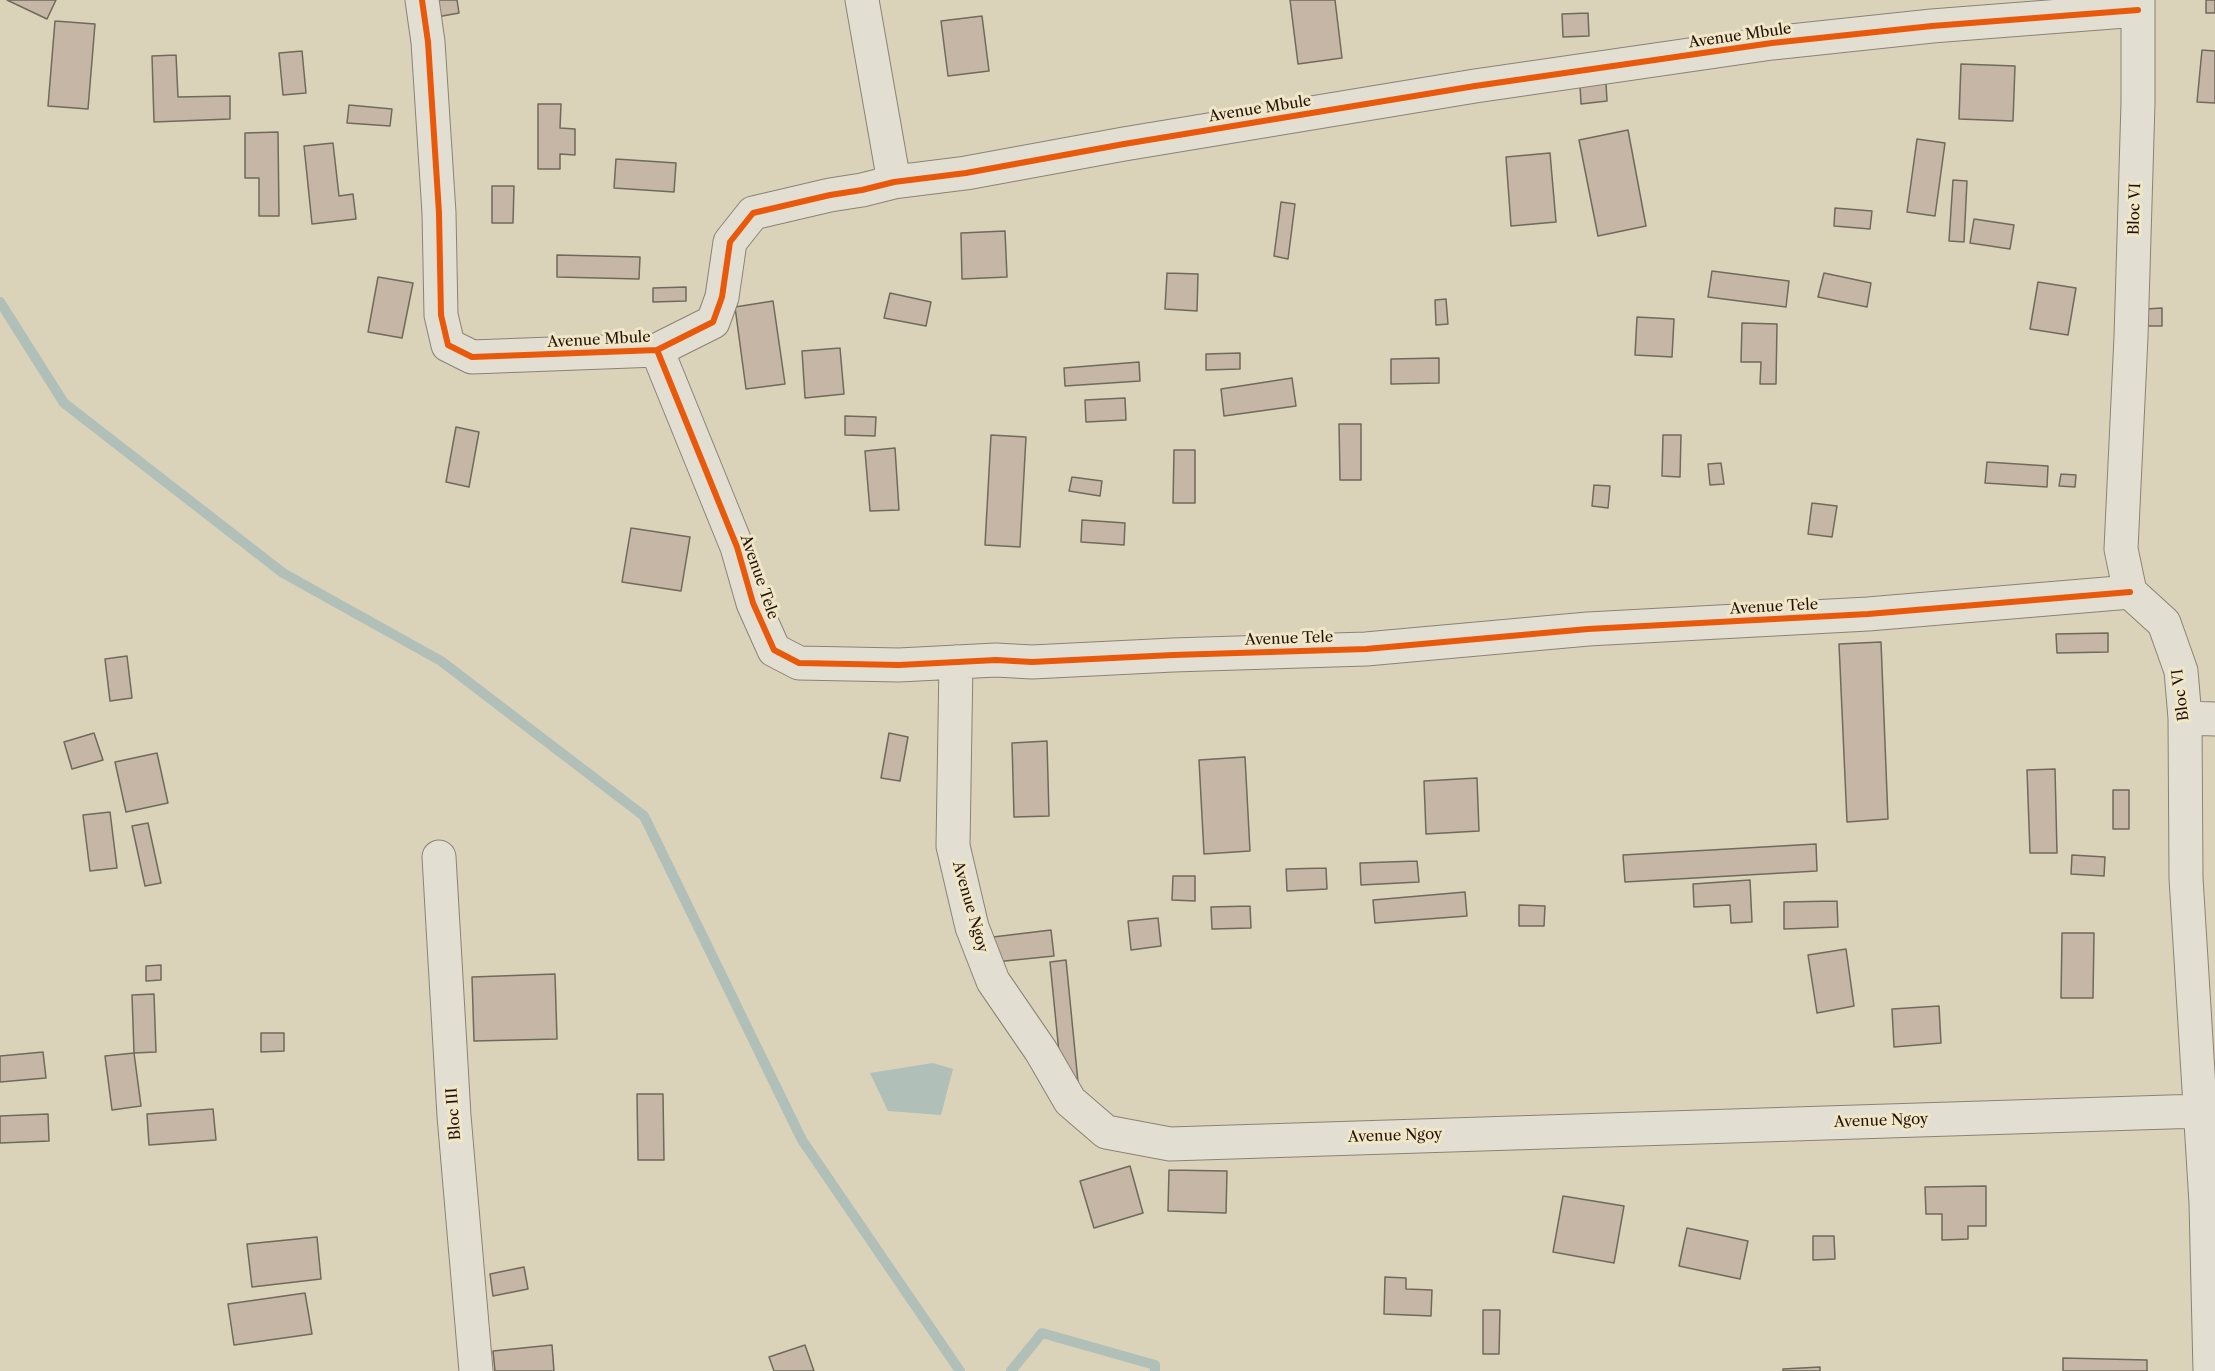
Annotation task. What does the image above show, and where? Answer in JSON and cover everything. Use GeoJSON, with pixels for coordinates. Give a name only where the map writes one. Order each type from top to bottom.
{"type":"FeatureCollection","features":[{"type":"Feature","properties":{"kind":"street","name":"Avenue Mbule"},"geometry":{"type":"LineString","coordinates":[[423,0],[429,53],[439,213],[441,315],[448,345],[472,357],[657,350],[713,322],[722,297],[730,242],[753,213],[894,182],[966,173],[1124,144],[1475,86],[1749,47],[2138,5]]}},
{"type":"Feature","properties":{"kind":"street"},"geometry":{"type":"LineString","coordinates":[[862,0],[894,182]]}},
{"type":"Feature","properties":{"kind":"street","name":"Bloc VI"},"geometry":{"type":"LineString","coordinates":[[2138,5],[2138,104],[2131,337],[2121,549],[2130,592],[2164,623],[2200,718],[2187,878],[2200,1111],[2211,1203],[2210,1371]]}},
{"type":"Feature","properties":{"kind":"street","name":"Avenue Tele"},"geometry":{"type":"LineString","coordinates":[[657,350],[737,547],[753,603],[774,650],[799,663],[899,665],[996,660],[1032,662],[1366,649],[1588,629],[1868,614],[2130,592]]}},
{"type":"Feature","properties":{"kind":"street","name":"Avenue Ngoy"},"geometry":{"type":"LineString","coordinates":[[956,662],[953,846],[972,927],[993,981],[1041,1051],[1070,1101],[1106,1132],[1170,1144],[2200,1111]]}},
{"type":"Feature","properties":{"kind":"street","name":"Bloc III"},"geometry":{"type":"LineString","coordinates":[[439,857],[455,1127],[476,1371]]}},
{"type":"Feature","properties":{"kind":"shaded area"},"geometry":{"type":"Polygon","coordinates":[[[933,1063],[953,1069],[941,1115],[888,1111],[870,1073],[933,1063]]]}},
{"type":"Feature","properties":{"kind":"building"},"geometry":{"type":"Polygon","coordinates":[[[7,0],[56,0],[47,19],[7,0]]]}},
{"type":"Feature","properties":{"kind":"building"},"geometry":{"type":"Polygon","coordinates":[[[434,0],[457,0],[459,13],[437,17],[434,0]]]}},
{"type":"Feature","properties":{"kind":"building"},"geometry":{"type":"Polygon","coordinates":[[[1290,0],[1335,0],[1342,58],[1298,64],[1290,0]]]}},
{"type":"Feature","properties":{"kind":"building"},"geometry":{"type":"Polygon","coordinates":[[[2206,0],[2215,0],[2215,13],[2206,13],[2206,0]]]}},
{"type":"Feature","properties":{"kind":"building"},"geometry":{"type":"Polygon","coordinates":[[[1588,13],[1589,36],[1563,37],[1562,14],[1588,13]]]}},
{"type":"Feature","properties":{"kind":"building"},"geometry":{"type":"Polygon","coordinates":[[[982,16],[989,71],[948,76],[941,21],[982,16]]]}},
{"type":"Feature","properties":{"kind":"building"},"geometry":{"type":"Polygon","coordinates":[[[55,21],[95,24],[88,109],[48,106],[55,21]]]}},
{"type":"Feature","properties":{"kind":"building"},"geometry":{"type":"Polygon","coordinates":[[[2202,50],[2215,51],[2215,103],[2197,102],[2202,50]]]}},
{"type":"Feature","properties":{"kind":"building"},"geometry":{"type":"Polygon","coordinates":[[[302,51],[306,93],[283,95],[279,53],[302,51]]]}},
{"type":"Feature","properties":{"kind":"building"},"geometry":{"type":"Polygon","coordinates":[[[176,55],[178,97],[230,96],[230,119],[154,122],[152,56],[176,55]]]}},
{"type":"Feature","properties":{"kind":"building"},"geometry":{"type":"Polygon","coordinates":[[[1961,64],[2015,66],[2013,121],[1959,119],[1961,64]]]}},
{"type":"Feature","properties":{"kind":"building"},"geometry":{"type":"Polygon","coordinates":[[[1606,83],[1607,101],[1581,104],[1580,85],[1606,83]]]}},
{"type":"Feature","properties":{"kind":"building"},"geometry":{"type":"Polygon","coordinates":[[[538,104],[561,104],[560,128],[575,129],[575,155],[560,154],[560,169],[538,169],[538,104]]]}},
{"type":"Feature","properties":{"kind":"building"},"geometry":{"type":"Polygon","coordinates":[[[349,105],[392,109],[390,126],[347,123],[349,105]]]}},
{"type":"Feature","properties":{"kind":"building"},"geometry":{"type":"Polygon","coordinates":[[[1628,130],[1646,226],[1598,236],[1579,140],[1628,130]]]}},
{"type":"Feature","properties":{"kind":"building"},"geometry":{"type":"Polygon","coordinates":[[[278,132],[279,216],[259,216],[259,178],[245,178],[245,133],[278,132]]]}},
{"type":"Feature","properties":{"kind":"building"},"geometry":{"type":"Polygon","coordinates":[[[1917,139],[1945,143],[1935,216],[1907,212],[1917,139]]]}},
{"type":"Feature","properties":{"kind":"building"},"geometry":{"type":"Polygon","coordinates":[[[333,143],[339,196],[353,194],[356,219],[312,224],[304,146],[333,143]]]}},
{"type":"Feature","properties":{"kind":"building"},"geometry":{"type":"Polygon","coordinates":[[[1550,153],[1556,222],[1511,226],[1506,157],[1550,153]]]}},
{"type":"Feature","properties":{"kind":"building"},"geometry":{"type":"Polygon","coordinates":[[[616,159],[676,163],[674,192],[614,188],[616,159]]]}},
{"type":"Feature","properties":{"kind":"building"},"geometry":{"type":"Polygon","coordinates":[[[1953,180],[1967,181],[1964,242],[1949,241],[1953,180]]]}},
{"type":"Feature","properties":{"kind":"building"},"geometry":{"type":"Polygon","coordinates":[[[492,186],[514,186],[513,223],[492,223],[492,186]]]}},
{"type":"Feature","properties":{"kind":"building"},"geometry":{"type":"Polygon","coordinates":[[[1281,202],[1295,204],[1288,259],[1274,256],[1281,202]]]}},
{"type":"Feature","properties":{"kind":"building"},"geometry":{"type":"Polygon","coordinates":[[[1835,208],[1872,211],[1870,229],[1834,226],[1835,208]]]}},
{"type":"Feature","properties":{"kind":"building"},"geometry":{"type":"Polygon","coordinates":[[[1974,219],[2014,225],[2010,249],[1970,243],[1974,219]]]}},
{"type":"Feature","properties":{"kind":"building"},"geometry":{"type":"Polygon","coordinates":[[[1005,231],[1007,277],[962,279],[961,233],[1005,231]]]}},
{"type":"Feature","properties":{"kind":"building"},"geometry":{"type":"Polygon","coordinates":[[[557,255],[640,257],[639,279],[557,277],[557,255]]]}},
{"type":"Feature","properties":{"kind":"building"},"geometry":{"type":"Polygon","coordinates":[[[1712,271],[1789,281],[1786,307],[1708,297],[1712,271]]]}},
{"type":"Feature","properties":{"kind":"building"},"geometry":{"type":"Polygon","coordinates":[[[1167,273],[1198,274],[1197,311],[1165,309],[1167,273]]]}},
{"type":"Feature","properties":{"kind":"building"},"geometry":{"type":"Polygon","coordinates":[[[1824,273],[1871,283],[1867,307],[1818,297],[1824,273]]]}},
{"type":"Feature","properties":{"kind":"building"},"geometry":{"type":"Polygon","coordinates":[[[378,277],[413,283],[402,338],[368,332],[378,277]]]}},
{"type":"Feature","properties":{"kind":"building"},"geometry":{"type":"Polygon","coordinates":[[[2038,282],[2076,288],[2068,335],[2030,329],[2038,282]]]}},
{"type":"Feature","properties":{"kind":"building"},"geometry":{"type":"Polygon","coordinates":[[[686,287],[686,301],[653,302],[653,288],[686,287]]]}},
{"type":"Feature","properties":{"kind":"building"},"geometry":{"type":"Polygon","coordinates":[[[890,293],[931,302],[926,326],[884,318],[890,293]]]}},
{"type":"Feature","properties":{"kind":"building"},"geometry":{"type":"Polygon","coordinates":[[[1446,299],[1448,324],[1436,325],[1435,300],[1446,299]]]}},
{"type":"Feature","properties":{"kind":"building"},"geometry":{"type":"Polygon","coordinates":[[[773,301],[785,384],[746,389],[735,307],[773,301]]]}},
{"type":"Feature","properties":{"kind":"building"},"geometry":{"type":"Polygon","coordinates":[[[2162,308],[2162,326],[2146,326],[2146,309],[2162,308]]]}},
{"type":"Feature","properties":{"kind":"building"},"geometry":{"type":"Polygon","coordinates":[[[1637,317],[1674,319],[1672,357],[1635,355],[1637,317]]]}},
{"type":"Feature","properties":{"kind":"building"},"geometry":{"type":"Polygon","coordinates":[[[1742,323],[1777,324],[1776,384],[1760,384],[1761,362],[1741,362],[1742,323]]]}},
{"type":"Feature","properties":{"kind":"building"},"geometry":{"type":"Polygon","coordinates":[[[840,348],[844,394],[805,398],[802,351],[840,348]]]}},
{"type":"Feature","properties":{"kind":"building"},"geometry":{"type":"Polygon","coordinates":[[[1240,353],[1240,369],[1206,370],[1206,354],[1240,353]]]}},
{"type":"Feature","properties":{"kind":"building"},"geometry":{"type":"Polygon","coordinates":[[[1439,358],[1439,383],[1391,384],[1391,359],[1439,358]]]}},
{"type":"Feature","properties":{"kind":"building"},"geometry":{"type":"Polygon","coordinates":[[[1139,362],[1140,381],[1065,386],[1064,368],[1139,362]]]}},
{"type":"Feature","properties":{"kind":"building"},"geometry":{"type":"Polygon","coordinates":[[[1292,378],[1296,406],[1224,416],[1221,389],[1292,378]]]}},
{"type":"Feature","properties":{"kind":"building"},"geometry":{"type":"Polygon","coordinates":[[[1125,398],[1126,420],[1086,422],[1085,400],[1125,398]]]}},
{"type":"Feature","properties":{"kind":"building"},"geometry":{"type":"Polygon","coordinates":[[[845,416],[876,417],[875,436],[845,435],[845,416]]]}},
{"type":"Feature","properties":{"kind":"building"},"geometry":{"type":"Polygon","coordinates":[[[1339,424],[1361,424],[1361,480],[1340,480],[1339,424]]]}},
{"type":"Feature","properties":{"kind":"building"},"geometry":{"type":"Polygon","coordinates":[[[456,427],[479,432],[469,487],[446,482],[456,427]]]}},
{"type":"Feature","properties":{"kind":"building"},"geometry":{"type":"Polygon","coordinates":[[[991,435],[1026,437],[1020,547],[985,545],[991,435]]]}},
{"type":"Feature","properties":{"kind":"building"},"geometry":{"type":"Polygon","coordinates":[[[1663,435],[1681,435],[1680,477],[1662,476],[1663,435]]]}},
{"type":"Feature","properties":{"kind":"building"},"geometry":{"type":"Polygon","coordinates":[[[895,448],[899,510],[870,511],[865,451],[895,448]]]}},
{"type":"Feature","properties":{"kind":"building"},"geometry":{"type":"Polygon","coordinates":[[[1174,450],[1195,450],[1195,503],[1173,503],[1174,450]]]}},
{"type":"Feature","properties":{"kind":"building"},"geometry":{"type":"Polygon","coordinates":[[[1987,462],[2048,466],[2047,487],[1985,483],[1987,462]]]}},
{"type":"Feature","properties":{"kind":"building"},"geometry":{"type":"Polygon","coordinates":[[[1721,463],[1724,484],[1710,485],[1708,464],[1721,463]]]}},
{"type":"Feature","properties":{"kind":"building"},"geometry":{"type":"Polygon","coordinates":[[[2061,474],[2076,475],[2075,487],[2059,486],[2061,474]]]}},
{"type":"Feature","properties":{"kind":"building"},"geometry":{"type":"Polygon","coordinates":[[[1072,477],[1102,481],[1100,496],[1069,491],[1072,477]]]}},
{"type":"Feature","properties":{"kind":"building"},"geometry":{"type":"Polygon","coordinates":[[[1594,485],[1610,486],[1608,508],[1592,506],[1594,485]]]}},
{"type":"Feature","properties":{"kind":"building"},"geometry":{"type":"Polygon","coordinates":[[[1812,503],[1837,506],[1832,537],[1808,534],[1812,503]]]}},
{"type":"Feature","properties":{"kind":"building"},"geometry":{"type":"Polygon","coordinates":[[[1082,520],[1125,523],[1124,545],[1081,542],[1082,520]]]}},
{"type":"Feature","properties":{"kind":"building"},"geometry":{"type":"Polygon","coordinates":[[[631,528],[690,537],[681,591],[622,582],[631,528]]]}},
{"type":"Feature","properties":{"kind":"building"},"geometry":{"type":"Polygon","coordinates":[[[2108,633],[2108,652],[2057,653],[2056,634],[2108,633]]]}},
{"type":"Feature","properties":{"kind":"building"},"geometry":{"type":"Polygon","coordinates":[[[1881,642],[1888,819],[1847,822],[1839,644],[1881,642]]]}},
{"type":"Feature","properties":{"kind":"building"},"geometry":{"type":"Polygon","coordinates":[[[127,656],[132,698],[110,701],[105,659],[127,656]]]}},
{"type":"Feature","properties":{"kind":"building"},"geometry":{"type":"Polygon","coordinates":[[[94,733],[103,760],[72,769],[64,742],[94,733]]]}},
{"type":"Feature","properties":{"kind":"building"},"geometry":{"type":"Polygon","coordinates":[[[889,733],[908,737],[900,781],[881,778],[889,733]]]}},
{"type":"Feature","properties":{"kind":"building"},"geometry":{"type":"Polygon","coordinates":[[[1047,741],[1049,816],[1014,817],[1012,743],[1047,741]]]}},
{"type":"Feature","properties":{"kind":"building"},"geometry":{"type":"Polygon","coordinates":[[[157,753],[168,803],[126,812],[115,762],[157,753]]]}},
{"type":"Feature","properties":{"kind":"building"},"geometry":{"type":"Polygon","coordinates":[[[1245,757],[1250,851],[1204,854],[1199,760],[1245,757]]]}},
{"type":"Feature","properties":{"kind":"building"},"geometry":{"type":"Polygon","coordinates":[[[2055,769],[2057,853],[2030,853],[2027,770],[2055,769]]]}},
{"type":"Feature","properties":{"kind":"building"},"geometry":{"type":"Polygon","coordinates":[[[1477,778],[1479,831],[1426,834],[1424,781],[1477,778]]]}},
{"type":"Feature","properties":{"kind":"building"},"geometry":{"type":"Polygon","coordinates":[[[2113,790],[2129,790],[2129,829],[2113,829],[2113,790]]]}},
{"type":"Feature","properties":{"kind":"building"},"geometry":{"type":"Polygon","coordinates":[[[110,812],[117,868],[90,871],[83,815],[110,812]]]}},
{"type":"Feature","properties":{"kind":"building"},"geometry":{"type":"Polygon","coordinates":[[[148,823],[161,883],[145,886],[132,826],[148,823]]]}},
{"type":"Feature","properties":{"kind":"building"},"geometry":{"type":"Polygon","coordinates":[[[1816,844],[1817,871],[1625,882],[1623,855],[1816,844]]]}},
{"type":"Feature","properties":{"kind":"building"},"geometry":{"type":"Polygon","coordinates":[[[2072,855],[2105,857],[2104,876],[2071,874],[2072,855]]]}},
{"type":"Feature","properties":{"kind":"building"},"geometry":{"type":"Polygon","coordinates":[[[1417,861],[1419,882],[1361,885],[1360,863],[1417,861]]]}},
{"type":"Feature","properties":{"kind":"building"},"geometry":{"type":"Polygon","coordinates":[[[1326,868],[1327,889],[1287,891],[1286,869],[1326,868]]]}},
{"type":"Feature","properties":{"kind":"building"},"geometry":{"type":"Polygon","coordinates":[[[1173,876],[1195,876],[1195,901],[1172,900],[1173,876]]]}},
{"type":"Feature","properties":{"kind":"building"},"geometry":{"type":"Polygon","coordinates":[[[1750,880],[1752,922],[1731,923],[1730,905],[1694,907],[1693,884],[1750,880]]]}},
{"type":"Feature","properties":{"kind":"building"},"geometry":{"type":"Polygon","coordinates":[[[1465,892],[1467,916],[1375,923],[1373,900],[1465,892]]]}},
{"type":"Feature","properties":{"kind":"building"},"geometry":{"type":"Polygon","coordinates":[[[1837,901],[1838,927],[1784,929],[1784,902],[1837,901]]]}},
{"type":"Feature","properties":{"kind":"building"},"geometry":{"type":"Polygon","coordinates":[[[1519,905],[1545,906],[1544,926],[1519,926],[1519,905]]]}},
{"type":"Feature","properties":{"kind":"building"},"geometry":{"type":"Polygon","coordinates":[[[1250,906],[1251,928],[1212,929],[1211,907],[1250,906]]]}},
{"type":"Feature","properties":{"kind":"building"},"geometry":{"type":"Polygon","coordinates":[[[1158,918],[1161,946],[1131,950],[1128,921],[1158,918]]]}},
{"type":"Feature","properties":{"kind":"building"},"geometry":{"type":"Polygon","coordinates":[[[1051,930],[1054,956],[995,962],[993,937],[1051,930]]]}},
{"type":"Feature","properties":{"kind":"building"},"geometry":{"type":"Polygon","coordinates":[[[2062,933],[2094,933],[2093,998],[2061,998],[2062,933]]]}},
{"type":"Feature","properties":{"kind":"building"},"geometry":{"type":"Polygon","coordinates":[[[1846,949],[1854,1006],[1817,1013],[1808,955],[1846,949]]]}},
{"type":"Feature","properties":{"kind":"building"},"geometry":{"type":"Polygon","coordinates":[[[1066,960],[1078,1082],[1062,1083],[1050,962],[1066,960]]]}},
{"type":"Feature","properties":{"kind":"building"},"geometry":{"type":"Polygon","coordinates":[[[161,965],[161,980],[146,981],[146,966],[161,965]]]}},
{"type":"Feature","properties":{"kind":"building"},"geometry":{"type":"Polygon","coordinates":[[[555,974],[557,1039],[474,1041],[472,977],[555,974]]]}},
{"type":"Feature","properties":{"kind":"building"},"geometry":{"type":"Polygon","coordinates":[[[154,994],[156,1052],[134,1053],[132,995],[154,994]]]}},
{"type":"Feature","properties":{"kind":"building"},"geometry":{"type":"Polygon","coordinates":[[[1939,1006],[1941,1043],[1894,1047],[1892,1009],[1939,1006]]]}},
{"type":"Feature","properties":{"kind":"building"},"geometry":{"type":"Polygon","coordinates":[[[261,1033],[284,1033],[284,1051],[261,1052],[261,1033]]]}},
{"type":"Feature","properties":{"kind":"building"},"geometry":{"type":"Polygon","coordinates":[[[43,1052],[46,1078],[0,1082],[0,1056],[43,1052]]]}},
{"type":"Feature","properties":{"kind":"building"},"geometry":{"type":"Polygon","coordinates":[[[134,1053],[141,1106],[112,1110],[105,1056],[134,1053]]]}},
{"type":"Feature","properties":{"kind":"building"},"geometry":{"type":"Polygon","coordinates":[[[637,1094],[663,1094],[664,1160],[638,1160],[637,1094]]]}},
{"type":"Feature","properties":{"kind":"building"},"geometry":{"type":"Polygon","coordinates":[[[213,1109],[216,1140],[149,1145],[147,1114],[213,1109]]]}},
{"type":"Feature","properties":{"kind":"building"},"geometry":{"type":"Polygon","coordinates":[[[48,1114],[49,1141],[0,1143],[0,1116],[48,1114]]]}},
{"type":"Feature","properties":{"kind":"building"},"geometry":{"type":"Polygon","coordinates":[[[1130,1166],[1143,1213],[1094,1228],[1080,1181],[1130,1166]]]}},
{"type":"Feature","properties":{"kind":"building"},"geometry":{"type":"Polygon","coordinates":[[[1169,1170],[1227,1171],[1226,1213],[1168,1211],[1169,1170]]]}},
{"type":"Feature","properties":{"kind":"building"},"geometry":{"type":"Polygon","coordinates":[[[1986,1186],[1986,1226],[1968,1226],[1968,1239],[1942,1240],[1942,1214],[1926,1214],[1925,1187],[1986,1186]]]}},
{"type":"Feature","properties":{"kind":"building"},"geometry":{"type":"Polygon","coordinates":[[[1563,1196],[1624,1206],[1614,1263],[1553,1252],[1563,1196]]]}},
{"type":"Feature","properties":{"kind":"building"},"geometry":{"type":"Polygon","coordinates":[[[1687,1228],[1748,1241],[1740,1279],[1679,1266],[1687,1228]]]}},
{"type":"Feature","properties":{"kind":"building"},"geometry":{"type":"Polygon","coordinates":[[[1813,1236],[1834,1236],[1835,1259],[1813,1260],[1813,1236]]]}},
{"type":"Feature","properties":{"kind":"building"},"geometry":{"type":"Polygon","coordinates":[[[317,1237],[321,1279],[252,1287],[247,1244],[317,1237]]]}},
{"type":"Feature","properties":{"kind":"building"},"geometry":{"type":"Polygon","coordinates":[[[524,1267],[528,1289],[493,1296],[490,1274],[524,1267]]]}},
{"type":"Feature","properties":{"kind":"building"},"geometry":{"type":"Polygon","coordinates":[[[1385,1277],[1406,1278],[1406,1289],[1432,1290],[1431,1316],[1384,1314],[1385,1277]]]}},
{"type":"Feature","properties":{"kind":"building"},"geometry":{"type":"Polygon","coordinates":[[[305,1293],[312,1334],[234,1345],[228,1304],[305,1293]]]}},
{"type":"Feature","properties":{"kind":"building"},"geometry":{"type":"Polygon","coordinates":[[[1483,1310],[1500,1310],[1499,1354],[1483,1354],[1483,1310]]]}},
{"type":"Feature","properties":{"kind":"building"},"geometry":{"type":"Polygon","coordinates":[[[552,1345],[554,1371],[495,1371],[493,1351],[552,1345]]]}},
{"type":"Feature","properties":{"kind":"building"},"geometry":{"type":"Polygon","coordinates":[[[805,1345],[814,1371],[774,1371],[769,1357],[805,1345]]]}},
{"type":"Feature","properties":{"kind":"building"},"geometry":{"type":"Polygon","coordinates":[[[2063,1358],[2147,1360],[2147,1371],[2063,1371],[2063,1358]]]}},
{"type":"Feature","properties":{"kind":"building"},"geometry":{"type":"Polygon","coordinates":[[[1820,1367],[1820,1371],[1783,1371],[1783,1369],[1820,1367]]]}},
{"type":"Feature","properties":{"kind":"waterway"},"geometry":{"type":"LineString","coordinates":[[0,302],[64,403],[283,573],[441,661],[644,816],[802,1140],[960,1371]]}},
{"type":"Feature","properties":{"kind":"waterway"},"geometry":{"type":"LineString","coordinates":[[1011,1371],[1042,1333],[1155,1365],[1155,1371]]}},
{"type":"Feature","properties":{"kind":"cycle path"},"geometry":{"type":"LineString","coordinates":[[422,0],[428,42],[439,213],[441,315],[448,345],[472,357],[657,350],[713,322],[722,297],[730,242],[753,213],[830,195],[894,182],[966,173],[1124,144],[1475,86],[1772,43],[1932,26],[2138,10]]}},
{"type":"Feature","properties":{"kind":"cycle path"},"geometry":{"type":"LineString","coordinates":[[657,350],[737,547],[753,603],[774,650],[799,663],[899,665],[996,660],[1032,662],[1366,649],[1588,629],[1868,614],[2130,592]]}}]}
